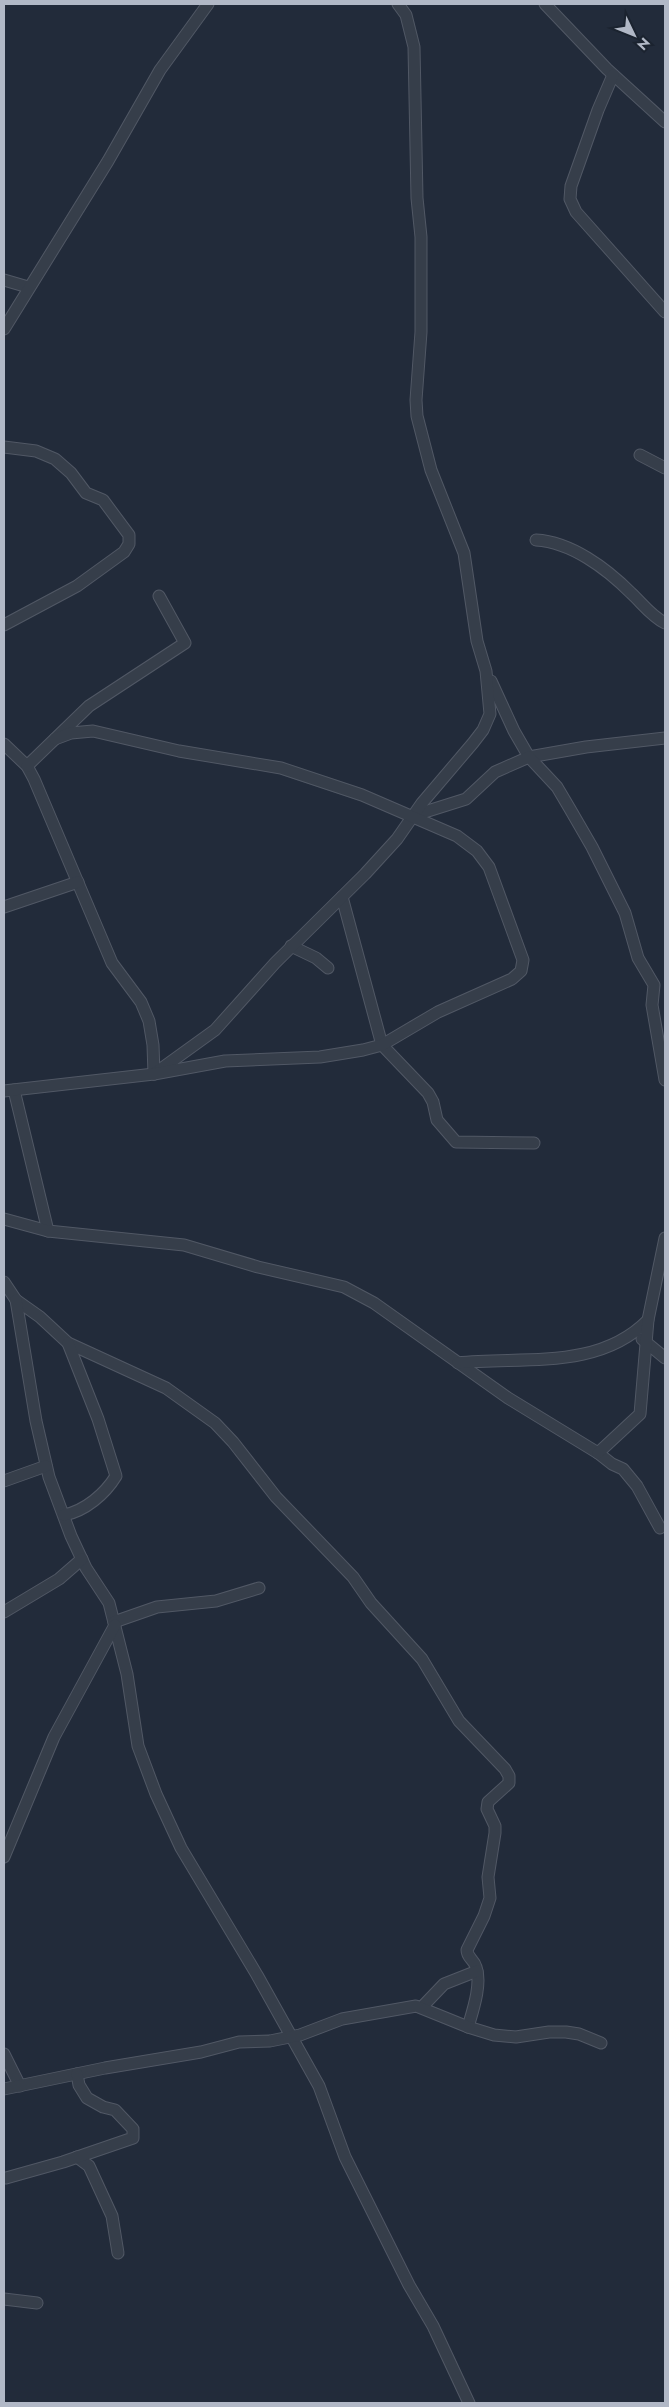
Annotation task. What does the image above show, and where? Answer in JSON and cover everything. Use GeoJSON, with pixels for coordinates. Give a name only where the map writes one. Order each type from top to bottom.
{"type":"FeatureCollection","features":[{"type":"Feature","properties":{"kind":"street"},"geometry":{"type":"LineString","coordinates":[[4,329],[28,287],[108,161],[160,70],[208,4]]}},
{"type":"Feature","properties":{"kind":"street"},"geometry":{"type":"LineString","coordinates":[[398,4],[406,15],[414,47],[417,198],[421,237],[421,332],[416,400],[417,416],[431,470],[464,553],[477,641],[486,671],[518,738],[529,757],[557,787],[592,847],[624,913],[638,958],[654,985],[652,1005],[665,1080]]}},
{"type":"Feature","properties":{"kind":"street"},"geometry":{"type":"LineString","coordinates":[[545,4],[613,75],[665,122]]}},
{"type":"Feature","properties":{"kind":"street"},"geometry":{"type":"LineString","coordinates":[[613,75],[598,110],[571,186],[570,199],[576,212],[665,312]]}},
{"type":"Feature","properties":{"kind":"street"},"geometry":{"type":"LineString","coordinates":[[4,280],[28,287]]}},
{"type":"Feature","properties":{"kind":"street"},"geometry":{"type":"LineString","coordinates":[[4,448],[36,451],[54,459],[70,473],[86,493],[103,500],[128,535],[129,544],[124,552],[76,586],[4,625]]}},
{"type":"Feature","properties":{"kind":"street"},"geometry":{"type":"LineString","coordinates":[[640,454],[665,468]]}},
{"type":"Feature","properties":{"kind":"street"},"geometry":{"type":"LineString","coordinates":[[536,540],[563,545],[585,557],[616,578],[648,611],[665,623]]}},
{"type":"Feature","properties":{"kind":"street"},"geometry":{"type":"LineString","coordinates":[[27,766],[89,706],[185,643],[159,596]]}},
{"type":"Feature","properties":{"kind":"street"},"geometry":{"type":"LineString","coordinates":[[154,1074],[216,1030],[291,946],[366,874],[397,839],[412,816],[483,730],[490,714],[486,671]]}},
{"type":"Feature","properties":{"kind":"street"},"geometry":{"type":"LineString","coordinates":[[48,1231],[9,1091],[154,1074],[225,1061],[320,1057],[382,1045],[438,1012],[512,979],[521,971],[523,960],[489,867],[477,851],[457,836],[350,790],[281,768],[179,751],[93,731],[71,733],[55,739]]}},
{"type":"Feature","properties":{"kind":"street"},"geometry":{"type":"LineString","coordinates":[[412,816],[466,798],[495,772],[529,757],[586,747],[665,738]]}},
{"type":"Feature","properties":{"kind":"street"},"geometry":{"type":"LineString","coordinates":[[4,744],[27,766],[78,882],[90,916],[116,972],[141,1002],[149,1021],[153,1044],[154,1074]]}},
{"type":"Feature","properties":{"kind":"street"},"geometry":{"type":"LineString","coordinates":[[4,907],[78,882]]}},
{"type":"Feature","properties":{"kind":"street"},"geometry":{"type":"LineString","coordinates":[[342,897],[382,1045],[428,1093],[433,1102],[437,1120],[456,1142],[534,1143]]}},
{"type":"Feature","properties":{"kind":"street"},"geometry":{"type":"LineString","coordinates":[[291,946],[316,958],[328,968]]}},
{"type":"Feature","properties":{"kind":"street"},"geometry":{"type":"LineString","coordinates":[[4,1219],[48,1231],[184,1245],[258,1267],[344,1287],[374,1303],[508,1398],[598,1453],[630,1475],[660,1528]]}},
{"type":"Feature","properties":{"kind":"street"},"geometry":{"type":"LineString","coordinates":[[598,1453],[640,1414],[648,1320],[665,1238]]}},
{"type":"Feature","properties":{"kind":"street"},"geometry":{"type":"LineString","coordinates":[[4,1282],[16,1300],[40,1317],[68,1343],[166,1388],[215,1423],[233,1442],[283,1504],[353,1577],[371,1603],[422,1659],[459,1721],[505,1769],[509,1776],[509,1783],[488,1802],[487,1809],[495,1826],[488,1877],[490,1898],[467,1950],[467,1956],[474,1963],[477,1971],[475,1999],[468,2027]]}},
{"type":"Feature","properties":{"kind":"street"},"geometry":{"type":"LineString","coordinates":[[16,1300],[36,1421],[46,1466],[82,1559],[107,1598],[133,1703],[140,1752],[163,1811],[185,1855],[292,2035],[323,2096],[345,2157],[409,2285],[433,2326],[469,2403]]}},
{"type":"Feature","properties":{"kind":"street"},"geometry":{"type":"LineString","coordinates":[[458,1363],[580,1356],[634,1334],[648,1320]]}},
{"type":"Feature","properties":{"kind":"street"},"geometry":{"type":"LineString","coordinates":[[634,1334],[665,1358]]}},
{"type":"Feature","properties":{"kind":"street"},"geometry":{"type":"LineString","coordinates":[[64,1516],[86,1507],[108,1487],[116,1476],[98,1419],[68,1343]]}},
{"type":"Feature","properties":{"kind":"street"},"geometry":{"type":"LineString","coordinates":[[4,1481],[46,1466]]}},
{"type":"Feature","properties":{"kind":"street"},"geometry":{"type":"LineString","coordinates":[[4,1612],[58,1579],[82,1559]]}},
{"type":"Feature","properties":{"kind":"street"},"geometry":{"type":"LineString","coordinates":[[4,1857],[54,1736],[114,1623],[157,1607],[216,1601],[259,1588]]}},
{"type":"Feature","properties":{"kind":"street"},"geometry":{"type":"LineString","coordinates":[[422,2007],[444,1984],[477,1971]]}},
{"type":"Feature","properties":{"kind":"street"},"geometry":{"type":"LineString","coordinates":[[4,2089],[201,2052],[239,2042],[270,2041],[308,2032],[342,2018],[409,2007],[422,2007],[468,2027],[507,2037],[566,2032],[580,2034],[601,2043]]}},
{"type":"Feature","properties":{"kind":"street"},"geometry":{"type":"LineString","coordinates":[[4,2054],[20,2086]]}},
{"type":"Feature","properties":{"kind":"street"},"geometry":{"type":"LineString","coordinates":[[6,2178],[131,2139],[134,2133],[120,2112],[87,2098],[79,2085],[77,2074]]}},
{"type":"Feature","properties":{"kind":"street"},"geometry":{"type":"LineString","coordinates":[[77,2157],[89,2166],[112,2216],[118,2253]]}},
{"type":"Feature","properties":{"kind":"street"},"geometry":{"type":"LineString","coordinates":[[4,2300],[37,2303]]}}]}
